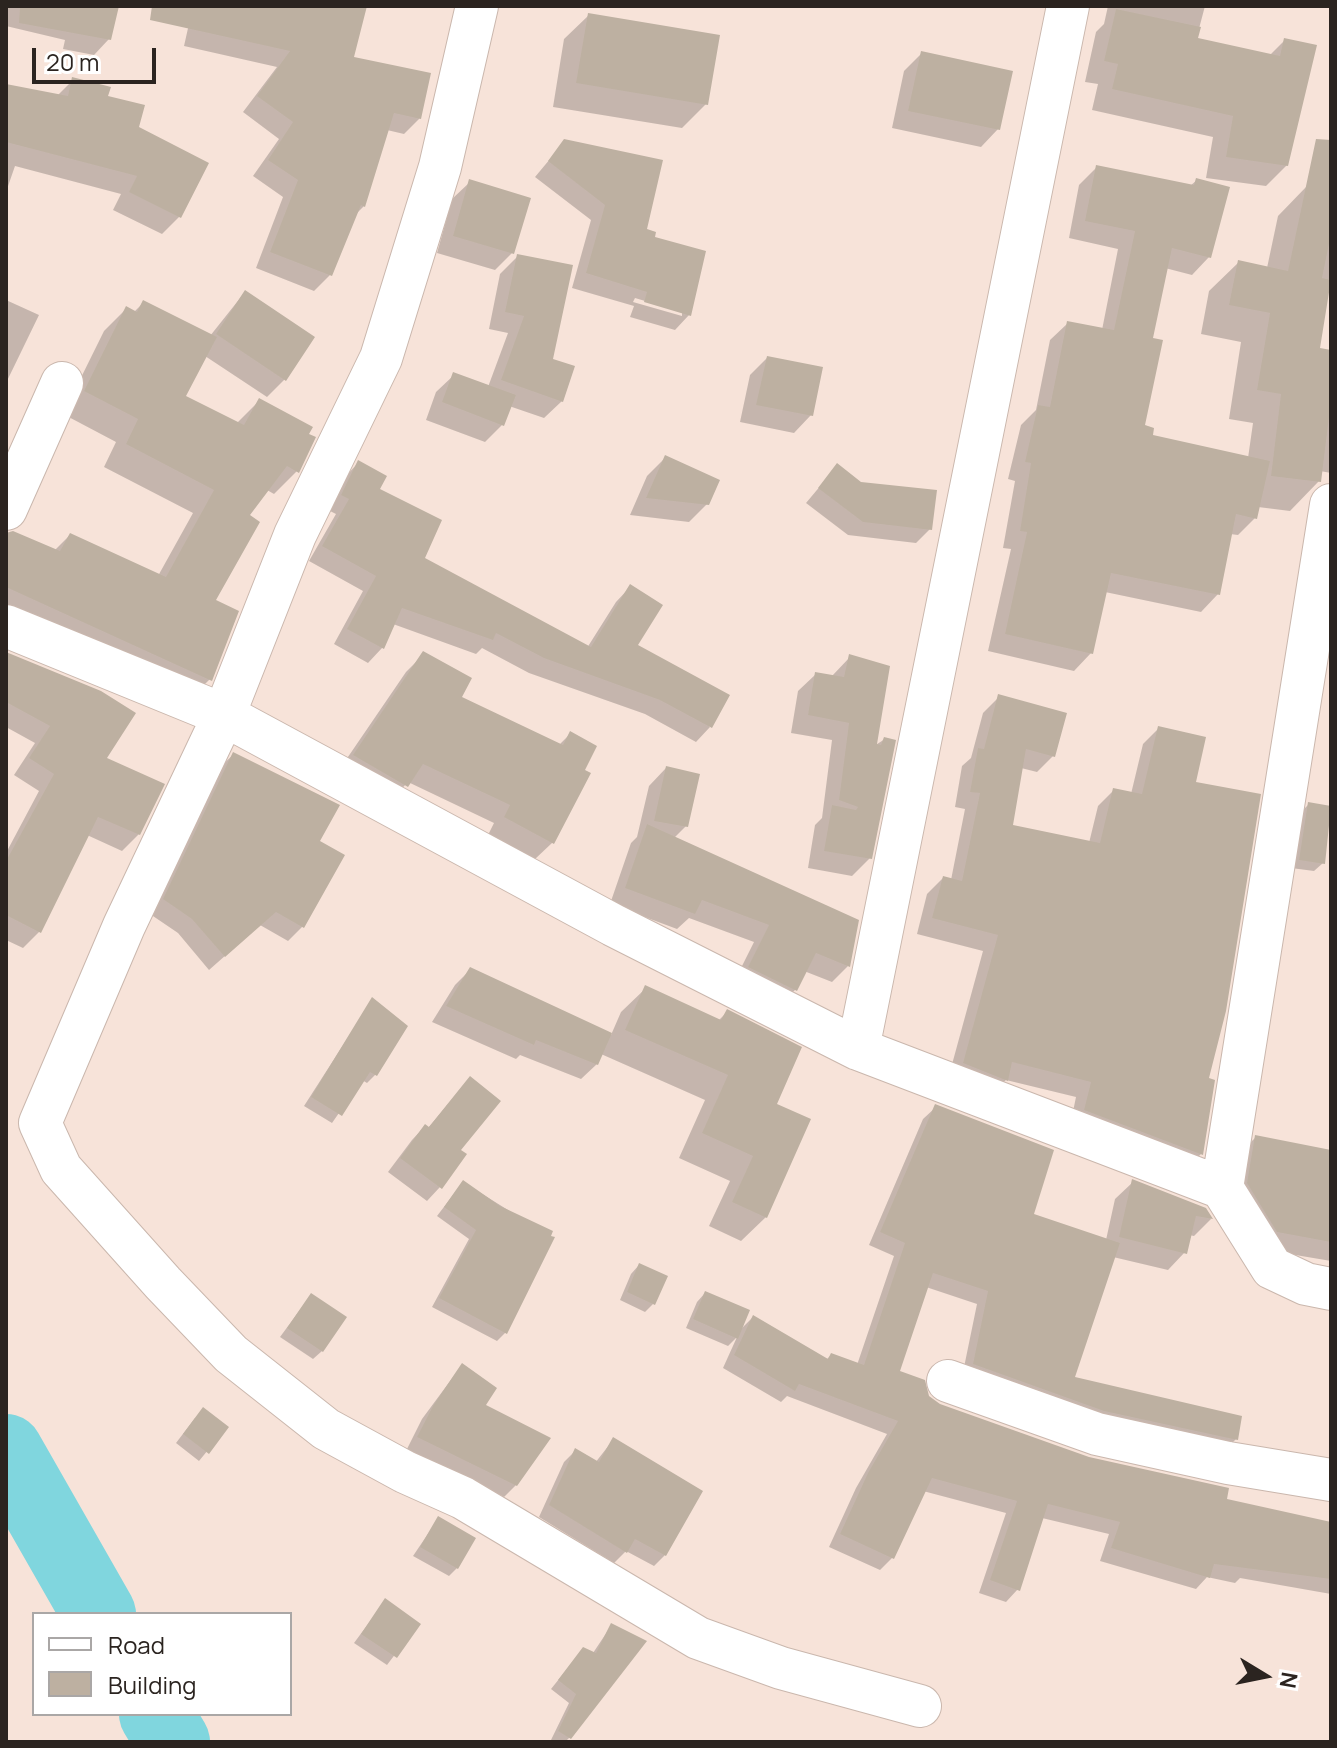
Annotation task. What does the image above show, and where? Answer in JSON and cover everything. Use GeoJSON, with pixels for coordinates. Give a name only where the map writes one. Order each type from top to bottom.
{"type":"FeatureCollection","features":[{"type":"Feature","properties":{"kind":"street"},"geometry":{"type":"LineString","coordinates":[[477,6],[440,167],[381,358],[295,535],[224,715],[124,926],[40,1123],[61,1169],[231,1354],[326,1429],[405,1472],[463,1498],[698,1638],[781,1668],[920,1706]]}},
{"type":"Feature","properties":{"kind":"street"},"geometry":{"type":"LineString","coordinates":[[858,1049],[1068,6]]}},
{"type":"Feature","properties":{"kind":"street"},"geometry":{"type":"LineString","coordinates":[[6,509],[62,383]]}},
{"type":"Feature","properties":{"kind":"street"},"geometry":{"type":"LineString","coordinates":[[1222,1188],[1331,505]]}},
{"type":"Feature","properties":{"kind":"street"},"geometry":{"type":"LineString","coordinates":[[6,626],[224,715],[613,925],[858,1049],[1222,1188],[1272,1268],[1306,1284],[1331,1289]]}},
{"type":"Feature","properties":{"kind":"street"},"geometry":{"type":"LineString","coordinates":[[948,1381],[1097,1434],[1228,1463],[1331,1480]]}},
{"type":"Feature","properties":{"kind":"building"},"geometry":{"type":"Polygon","coordinates":[[[20,6],[119,6],[111,40],[19,23],[20,6]]]}},
{"type":"Feature","properties":{"kind":"building"},"geometry":{"type":"Polygon","coordinates":[[[152,6],[367,6],[354,57],[431,73],[421,119],[394,113],[365,207],[361,205],[332,276],[270,252],[298,180],[268,160],[293,122],[257,96],[290,51],[150,20],[152,6]]]}},
{"type":"Feature","properties":{"kind":"building"},"geometry":{"type":"Polygon","coordinates":[[[1116,9],[1201,27],[1198,38],[1280,56],[1284,38],[1317,45],[1288,166],[1226,157],[1233,116],[1112,89],[1118,64],[1104,61],[1116,9]]]}},
{"type":"Feature","properties":{"kind":"building"},"geometry":{"type":"Polygon","coordinates":[[[588,13],[720,35],[708,105],[576,83],[588,13]]]}},
{"type":"Feature","properties":{"kind":"building"},"geometry":{"type":"Polygon","coordinates":[[[921,51],[1013,71],[1000,130],[908,111],[921,51]]]}},
{"type":"Feature","properties":{"kind":"building"},"geometry":{"type":"Polygon","coordinates":[[[72,77],[111,87],[108,96],[145,105],[139,127],[209,163],[181,218],[129,192],[137,176],[6,142],[6,84],[68,96],[72,77]]]}},
{"type":"Feature","properties":{"kind":"building"},"geometry":{"type":"Polygon","coordinates":[[[564,139],[663,160],[647,229],[656,232],[655,237],[706,251],[691,316],[644,302],[647,292],[586,273],[605,205],[548,161],[564,139]]]}},
{"type":"Feature","properties":{"kind":"building"},"geometry":{"type":"Polygon","coordinates":[[[1316,139],[1331,140],[1331,234],[1322,278],[1331,280],[1320,348],[1331,350],[1331,401],[1321,482],[1271,476],[1281,394],[1257,390],[1270,313],[1229,305],[1238,260],[1288,271],[1316,139]]]}},
{"type":"Feature","properties":{"kind":"building"},"geometry":{"type":"Polygon","coordinates":[[[1096,165],[1194,185],[1196,178],[1230,187],[1211,258],[1172,248],[1153,338],[1163,340],[1145,425],[1154,428],[1153,435],[1270,461],[1257,519],[1236,514],[1220,595],[1111,573],[1093,654],[1005,634],[1027,532],[1020,531],[1031,463],[1025,462],[1038,405],[1050,407],[1067,321],[1114,330],[1135,231],[1085,221],[1096,165]]]}},
{"type":"Feature","properties":{"kind":"building"},"geometry":{"type":"Polygon","coordinates":[[[469,179],[531,198],[514,254],[453,236],[469,179]]]}},
{"type":"Feature","properties":{"kind":"building"},"geometry":{"type":"Polygon","coordinates":[[[517,254],[573,265],[553,359],[575,366],[563,402],[501,380],[524,316],[505,312],[517,254]]]}},
{"type":"Feature","properties":{"kind":"building"},"geometry":{"type":"Polygon","coordinates":[[[245,290],[315,337],[286,381],[216,334],[245,290]]]}},
{"type":"Feature","properties":{"kind":"building"},"geometry":{"type":"Polygon","coordinates":[[[143,300],[217,337],[186,396],[244,425],[259,398],[313,427],[309,434],[316,437],[299,473],[287,466],[250,515],[260,522],[216,600],[239,611],[212,681],[6,587],[6,533],[13,531],[60,551],[70,533],[166,577],[214,490],[126,444],[138,419],[84,391],[126,306],[137,312],[143,300]]]}},
{"type":"Feature","properties":{"kind":"building"},"geometry":{"type":"Polygon","coordinates":[[[767,356],[823,367],[813,416],[756,405],[767,356]]]}},
{"type":"Feature","properties":{"kind":"building"},"geometry":{"type":"Polygon","coordinates":[[[453,372],[516,395],[504,426],[442,402],[453,372]]]}},
{"type":"Feature","properties":{"kind":"building"},"geometry":{"type":"Polygon","coordinates":[[[665,455],[720,480],[709,505],[646,498],[665,455]]]}},
{"type":"Feature","properties":{"kind":"building"},"geometry":{"type":"Polygon","coordinates":[[[358,460],[387,476],[380,489],[442,520],[425,558],[591,647],[630,584],[663,605],[638,645],[730,695],[712,728],[660,700],[544,658],[496,633],[493,640],[402,608],[384,649],[347,629],[376,576],[322,546],[349,499],[341,495],[358,460]]]}},
{"type":"Feature","properties":{"kind":"building"},"geometry":{"type":"Polygon","coordinates":[[[837,463],[861,482],[937,490],[932,530],[863,522],[818,488],[837,463]]]}},
{"type":"Feature","properties":{"kind":"building"},"geometry":{"type":"Polygon","coordinates":[[[423,651],[472,678],[462,697],[563,745],[570,731],[597,746],[585,770],[591,773],[554,844],[504,817],[510,805],[423,764],[408,787],[353,755],[423,651]]]}},
{"type":"Feature","properties":{"kind":"building"},"geometry":{"type":"Polygon","coordinates":[[[6,652],[101,691],[136,713],[107,758],[165,784],[140,835],[98,817],[41,933],[6,915],[6,861],[54,774],[29,758],[50,726],[6,702],[6,652]]]}},
{"type":"Feature","properties":{"kind":"building"},"geometry":{"type":"Polygon","coordinates":[[[849,654],[890,666],[877,744],[881,745],[884,737],[896,740],[872,859],[824,851],[832,805],[856,810],[858,807],[839,800],[849,723],[808,715],[815,672],[844,677],[849,654]]]}},
{"type":"Feature","properties":{"kind":"building"},"geometry":{"type":"Polygon","coordinates":[[[998,694],[1067,713],[1055,757],[1026,749],[1013,825],[1100,843],[1113,788],[1142,794],[1158,726],[1206,737],[1196,782],[1261,794],[1226,1011],[1209,1078],[1215,1080],[1203,1155],[1084,1110],[1091,1082],[1012,1062],[1008,1081],[963,1063],[998,935],[932,918],[943,876],[962,881],[980,793],[970,792],[978,748],[984,749],[998,694]]]}},
{"type":"Feature","properties":{"kind":"building"},"geometry":{"type":"Polygon","coordinates":[[[233,752],[340,805],[320,841],[345,855],[304,928],[276,912],[225,957],[192,919],[163,899],[233,752]]]}},
{"type":"Feature","properties":{"kind":"building"},"geometry":{"type":"Polygon","coordinates":[[[666,766],[700,774],[688,827],[654,821],[666,766]]]}},
{"type":"Feature","properties":{"kind":"building"},"geometry":{"type":"Polygon","coordinates":[[[1308,802],[1331,806],[1325,864],[1299,860],[1308,802]]]}},
{"type":"Feature","properties":{"kind":"building"},"geometry":{"type":"Polygon","coordinates":[[[647,824],[859,920],[850,967],[816,953],[797,991],[748,967],[769,925],[702,900],[695,914],[625,888],[647,824]]]}},
{"type":"Feature","properties":{"kind":"building"},"geometry":{"type":"Polygon","coordinates":[[[470,967],[612,1033],[598,1065],[536,1040],[534,1045],[446,1006],[470,967]]]}},
{"type":"Feature","properties":{"kind":"building"},"geometry":{"type":"Polygon","coordinates":[[[645,985],[721,1020],[727,1009],[802,1047],[777,1104],[811,1119],[767,1218],[732,1202],[753,1156],[702,1133],[728,1075],[625,1030],[645,985]]]}},
{"type":"Feature","properties":{"kind":"building"},"geometry":{"type":"Polygon","coordinates":[[[372,997],[408,1026],[377,1076],[370,1072],[342,1116],[311,1097],[372,997]]]}},
{"type":"Feature","properties":{"kind":"building"},"geometry":{"type":"Polygon","coordinates":[[[470,1076],[501,1101],[461,1150],[467,1154],[442,1189],[400,1158],[425,1124],[429,1127],[470,1076]]]}},
{"type":"Feature","properties":{"kind":"building"},"geometry":{"type":"Polygon","coordinates":[[[935,1104],[1054,1150],[1034,1214],[1120,1243],[1075,1377],[1242,1416],[1238,1440],[1104,1411],[973,1364],[988,1291],[933,1273],[900,1371],[925,1380],[929,1396],[940,1404],[1089,1457],[1229,1488],[1227,1499],[1331,1522],[1331,1579],[1214,1564],[1210,1578],[1111,1548],[1120,1522],[1048,1504],[1020,1591],[990,1580],[1017,1501],[932,1478],[894,1559],[840,1534],[868,1473],[898,1421],[799,1384],[795,1391],[734,1355],[753,1315],[828,1359],[831,1353],[864,1365],[905,1243],[880,1232],[935,1104]]]}},
{"type":"Feature","properties":{"kind":"building"},"geometry":{"type":"Polygon","coordinates":[[[1255,1135],[1331,1150],[1331,1242],[1277,1232],[1247,1183],[1255,1135]]]}},
{"type":"Feature","properties":{"kind":"building"},"geometry":{"type":"Polygon","coordinates":[[[1132,1179],[1206,1208],[1213,1219],[1196,1216],[1187,1254],[1119,1237],[1132,1179]]]}},
{"type":"Feature","properties":{"kind":"building"},"geometry":{"type":"Polygon","coordinates":[[[463,1180],[500,1206],[553,1231],[551,1236],[555,1237],[507,1334],[439,1298],[476,1230],[444,1207],[463,1180]]]}},
{"type":"Feature","properties":{"kind":"building"},"geometry":{"type":"Polygon","coordinates":[[[639,1263],[668,1276],[655,1305],[627,1292],[639,1263]]]}},
{"type":"Feature","properties":{"kind":"building"},"geometry":{"type":"Polygon","coordinates":[[[705,1291],[750,1310],[738,1339],[693,1319],[705,1291]]]}},
{"type":"Feature","properties":{"kind":"building"},"geometry":{"type":"Polygon","coordinates":[[[311,1293],[347,1317],[323,1352],[287,1328],[311,1293]]]}},
{"type":"Feature","properties":{"kind":"building"},"geometry":{"type":"Polygon","coordinates":[[[462,1363],[497,1388],[486,1405],[551,1438],[517,1486],[417,1437],[433,1406],[462,1363]]]}},
{"type":"Feature","properties":{"kind":"building"},"geometry":{"type":"Polygon","coordinates":[[[203,1407],[229,1427],[209,1454],[183,1434],[203,1407]]]}},
{"type":"Feature","properties":{"kind":"building"},"geometry":{"type":"Polygon","coordinates":[[[613,1437],[703,1491],[666,1556],[635,1539],[627,1553],[549,1505],[575,1448],[599,1462],[613,1437]]]}},
{"type":"Feature","properties":{"kind":"building"},"geometry":{"type":"Polygon","coordinates":[[[438,1516],[476,1538],[458,1569],[420,1547],[438,1516]]]}},
{"type":"Feature","properties":{"kind":"building"},"geometry":{"type":"Polygon","coordinates":[[[385,1598],[421,1624],[397,1658],[361,1634],[385,1598]]]}},
{"type":"Feature","properties":{"kind":"building"},"geometry":{"type":"Polygon","coordinates":[[[611,1623],[647,1641],[571,1739],[558,1731],[576,1694],[558,1680],[583,1647],[596,1653],[611,1623]]]}},
{"type":"Feature","properties":{"kind":"waterway"},"geometry":{"type":"LineString","coordinates":[[6,1451],[98,1612]]}},
{"type":"Feature","properties":{"kind":"waterway"},"geometry":{"type":"LineString","coordinates":[[157,1716],[173,1742]]}}]}
